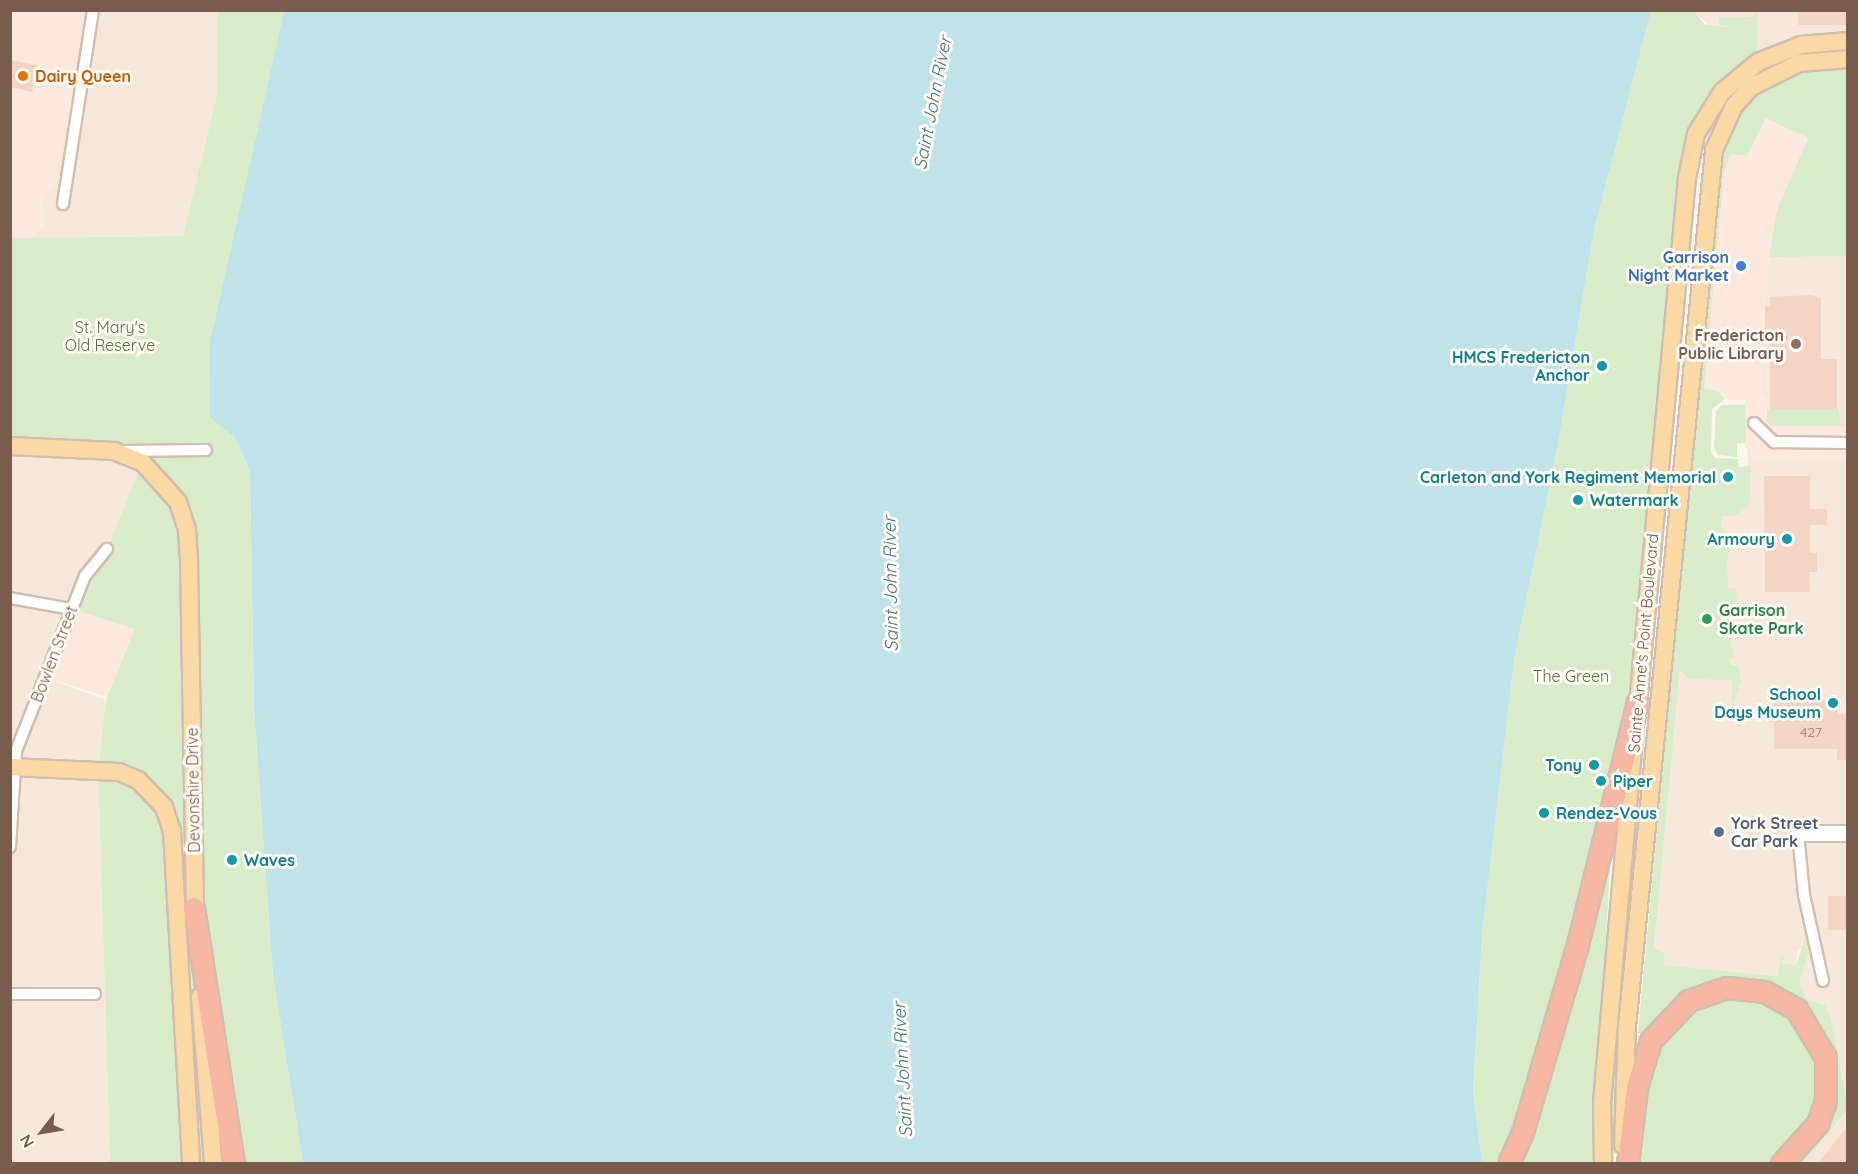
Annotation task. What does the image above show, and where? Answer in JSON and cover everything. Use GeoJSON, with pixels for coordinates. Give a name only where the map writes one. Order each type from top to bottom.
{"type":"FeatureCollection","features":[{"type":"Feature","properties":{"kind":"highway"},"geometry":{"type":"LineString","coordinates":[[1509,1164],[1546,1056],[1614,809],[1638,702]]}},
{"type":"Feature","properties":{"kind":"highway"},"geometry":{"type":"LineString","coordinates":[[194,908],[234,1164]]}},
{"type":"Feature","properties":{"kind":"highway"},"geometry":{"type":"LineString","coordinates":[[1628,1164],[1637,1088],[1651,1041],[1689,1001],[1727,988],[1765,992],[1797,1010],[1826,1058],[1826,1101],[1818,1124],[1782,1164]]}},
{"type":"Feature","properties":{"kind":"main road","name":"Sainte Anne's Point Boulevard"},"geometry":{"type":"LineString","coordinates":[[1603,1164],[1602,1103],[1611,980],[1687,178],[1696,134],[1722,92],[1758,62],[1801,45],[1848,41]]}},
{"type":"Feature","properties":{"kind":"main road","name":"Sainte Anne's Point Boulevard"},"geometry":{"type":"LineString","coordinates":[[1623,1164],[1627,1027],[1713,159],[1723,126],[1751,87],[1799,63],[1848,58]]}},
{"type":"Feature","properties":{"kind":"main road","name":"Devonshire Drive"},"geometry":{"type":"LineString","coordinates":[[10,446],[114,451],[143,463],[162,480],[178,502],[187,530],[194,908],[213,1164]]}},
{"type":"Feature","properties":{"kind":"main road","name":"Devonshire Drive"},"geometry":{"type":"LineString","coordinates":[[13,766],[119,772],[138,780],[164,807],[172,831],[191,1164]]}},
{"type":"Feature","properties":{"kind":"street"},"geometry":{"type":"LineString","coordinates":[[63,204],[93,10]]}},
{"type":"Feature","properties":{"kind":"street"},"geometry":{"type":"LineString","coordinates":[[1754,423],[1774,442],[1848,443]]}},
{"type":"Feature","properties":{"kind":"street"},"geometry":{"type":"LineString","coordinates":[[114,451],[206,450]]}},
{"type":"Feature","properties":{"kind":"street","name":"Bowlen Street"},"geometry":{"type":"LineString","coordinates":[[10,847],[13,766],[16,751],[85,576],[107,549]]}},
{"type":"Feature","properties":{"kind":"street"},"geometry":{"type":"LineString","coordinates":[[10,598],[71,609]]}},
{"type":"Feature","properties":{"kind":"street"},"geometry":{"type":"LineString","coordinates":[[1823,981],[1804,895],[1798,833],[1848,833]]}},
{"type":"Feature","properties":{"kind":"street"},"geometry":{"type":"LineString","coordinates":[[10,994],[95,994]]}},
{"type":"Feature","properties":{"kind":"shaded area"},"geometry":{"type":"Polygon","coordinates":[[[10,11],[84,11],[58,177],[41,201],[44,223],[30,238],[11,238],[10,11]]]}},
{"type":"Feature","properties":{"kind":"shaded area"},"geometry":{"type":"Polygon","coordinates":[[[84,11],[217,11],[217,95],[183,236],[30,238],[44,224],[41,201],[58,177],[84,11]]]}},
{"type":"Feature","properties":{"kind":"shaded area"},"geometry":{"type":"Polygon","coordinates":[[[1694,11],[1847,11],[1847,1103],[1831,1018],[1825,1005],[1808,1000],[1799,984],[1808,955],[1804,948],[1797,950],[1796,966],[1782,963],[1784,955],[1778,976],[1664,965],[1654,948],[1691,552],[1721,530],[1721,515],[1750,503],[1745,400],[1725,399],[1766,118],[1749,103],[1773,83],[1757,51],[1756,27],[1709,26],[1694,11]]]}},
{"type":"Feature","properties":{"kind":"shaded area","name":"Garrison Night Market"},"geometry":{"type":"Polygon","coordinates":[[[1766,118],[1809,138],[1848,227],[1843,256],[1769,257],[1765,331],[1770,332],[1770,366],[1762,367],[1761,394],[1770,402],[1771,426],[1847,426],[1847,460],[1750,459],[1750,449],[1745,448],[1745,400],[1725,399],[1718,391],[1704,388],[1724,172],[1731,154],[1747,156],[1766,118]]]}},
{"type":"Feature","properties":{"kind":"shaded area"},"geometry":{"type":"Polygon","coordinates":[[[11,446],[143,463],[107,549],[45,677],[106,700],[98,768],[110,1163],[11,1164],[11,446]]]}},
{"type":"Feature","properties":{"kind":"shaded area"},"geometry":{"type":"Polygon","coordinates":[[[71,609],[135,629],[114,698],[50,679],[71,609]]]}},
{"type":"Feature","properties":{"kind":"shaded area"},"geometry":{"type":"Polygon","coordinates":[[[1847,1103],[1847,1163],[1803,1163],[1846,1112],[1847,1103]]]}},
{"type":"Feature","properties":{"kind":"green space","name":"St. Mary's Old Reserve"},"geometry":{"type":"Polygon","coordinates":[[[217,11],[284,11],[209,345],[210,416],[235,438],[250,471],[254,708],[273,976],[303,1163],[110,1163],[98,768],[106,700],[135,629],[71,609],[107,549],[142,463],[11,446],[11,238],[183,236],[217,95],[217,11]]]}},
{"type":"Feature","properties":{"kind":"green space","name":"The Green"},"geometry":{"type":"Polygon","coordinates":[[[1651,11],[1694,11],[1705,25],[1729,27],[1719,24],[1719,18],[1752,17],[1757,11],[1757,51],[1714,86],[1695,117],[1683,154],[1631,672],[1615,778],[1570,933],[1545,1042],[1505,1163],[1482,1164],[1473,1092],[1482,935],[1514,660],[1559,439],[1594,230],[1651,11]]]}},
{"type":"Feature","properties":{"kind":"green space"},"geometry":{"type":"Polygon","coordinates":[[[1847,68],[1847,256],[1769,257],[1777,210],[1808,138],[1766,118],[1747,156],[1731,154],[1724,172],[1704,388],[1718,391],[1725,399],[1712,409],[1711,452],[1715,458],[1738,459],[1739,467],[1750,466],[1750,503],[1735,516],[1721,516],[1721,530],[1734,535],[1727,560],[1728,588],[1736,588],[1737,605],[1728,606],[1728,632],[1735,657],[1730,658],[1731,665],[1738,666],[1741,682],[1732,706],[1732,680],[1689,679],[1680,670],[1654,948],[1664,953],[1664,965],[1778,976],[1780,958],[1784,955],[1782,963],[1796,965],[1806,936],[1808,955],[1799,984],[1808,1000],[1825,1005],[1831,1018],[1847,1103],[1846,1112],[1804,1162],[1793,1163],[1821,1132],[1828,1044],[1808,1011],[1786,993],[1684,996],[1666,1009],[1647,1035],[1638,1033],[1719,165],[1736,118],[1757,94],[1795,73],[1847,68]]]}},
{"type":"Feature","properties":{"kind":"green space"},"geometry":{"type":"Polygon","coordinates":[[[1696,181],[1618,1032],[1614,1163],[1610,1164],[1610,1073],[1696,181]]]}},
{"type":"Feature","properties":{"kind":"green space"},"geometry":{"type":"Polygon","coordinates":[[[1722,405],[1745,405],[1746,443],[1737,443],[1737,457],[1718,455],[1714,448],[1716,411],[1722,405]]]}},
{"type":"Feature","properties":{"kind":"green space"},"geometry":{"type":"Polygon","coordinates":[[[1838,408],[1841,426],[1771,426],[1767,421],[1767,409],[1838,408]]]}},
{"type":"Feature","properties":{"kind":"green space"},"geometry":{"type":"Polygon","coordinates":[[[1611,849],[1593,1163],[1518,1164],[1611,849]]]}},
{"type":"Feature","properties":{"kind":"green space"},"geometry":{"type":"Polygon","coordinates":[[[1727,995],[1762,999],[1796,1018],[1822,1069],[1817,1109],[1790,1149],[1770,1163],[1639,1164],[1638,1120],[1658,1043],[1688,1010],[1727,995]]]}},
{"type":"Feature","properties":{"kind":"water","name":"Saint John River"},"geometry":{"type":"Polygon","coordinates":[[[284,11],[1651,11],[1594,230],[1559,439],[1514,660],[1482,935],[1473,1092],[1482,1163],[303,1163],[273,976],[254,708],[250,471],[235,438],[210,417],[209,345],[284,11]]]}},
{"type":"Feature","properties":{"kind":"building"},"geometry":{"type":"Polygon","coordinates":[[[1798,10],[1848,10],[1848,25],[1798,25],[1798,10]]]}},
{"type":"Feature","properties":{"kind":"building","name":"Dairy Queen"},"geometry":{"type":"Polygon","coordinates":[[[10,60],[37,65],[32,92],[10,87],[10,60]]]}},
{"type":"Feature","properties":{"kind":"building","name":"Fredericton Public Library"},"geometry":{"type":"Polygon","coordinates":[[[1812,295],[1821,298],[1821,359],[1837,359],[1837,409],[1770,409],[1770,332],[1765,331],[1765,306],[1770,306],[1770,297],[1812,295]]]}},
{"type":"Feature","properties":{"kind":"building","name":"Armoury"},"geometry":{"type":"Polygon","coordinates":[[[1764,476],[1810,476],[1810,509],[1827,509],[1827,525],[1810,525],[1810,553],[1817,553],[1817,572],[1809,572],[1810,592],[1765,592],[1764,476]]]}},
{"type":"Feature","properties":{"kind":"building"},"geometry":{"type":"Polygon","coordinates":[[[1774,699],[1838,700],[1838,714],[1848,714],[1848,760],[1837,760],[1837,749],[1774,749],[1774,699]]]}},
{"type":"Feature","properties":{"kind":"building"},"geometry":{"type":"Polygon","coordinates":[[[1828,896],[1848,896],[1848,930],[1828,930],[1828,896]]]}},
{"type":"Feature","properties":{"kind":"building"},"geometry":{"type":"Polygon","coordinates":[[[1848,1126],[1848,1164],[1817,1164],[1834,1143],[1848,1126]]]}},
{"type":"Feature","properties":{"kind":"place","name":"Dairy Queen"},"geometry":{"type":"Point","coordinates":[23,76]}},
{"type":"Feature","properties":{"kind":"place","name":"Garrison Night Market"},"geometry":{"type":"Point","coordinates":[1741,266]}},
{"type":"Feature","properties":{"kind":"place","name":"Fredericton Public Library"},"geometry":{"type":"Point","coordinates":[1796,344]}},
{"type":"Feature","properties":{"kind":"place","name":"HMCS Fredericton Anchor"},"geometry":{"type":"Point","coordinates":[1602,366]}},
{"type":"Feature","properties":{"kind":"place","name":"Carleton and York Regiment Memorial"},"geometry":{"type":"Point","coordinates":[1728,477]}},
{"type":"Feature","properties":{"kind":"place","name":"Watermark"},"geometry":{"type":"Point","coordinates":[1578,500]}},
{"type":"Feature","properties":{"kind":"place","name":"Armoury"},"geometry":{"type":"Point","coordinates":[1787,539]}},
{"type":"Feature","properties":{"kind":"place","name":"Garrison Skate Park"},"geometry":{"type":"Point","coordinates":[1707,619]}},
{"type":"Feature","properties":{"kind":"place","name":"School Days Museum"},"geometry":{"type":"Point","coordinates":[1833,703]}},
{"type":"Feature","properties":{"kind":"place","name":"Tony"},"geometry":{"type":"Point","coordinates":[1594,765]}},
{"type":"Feature","properties":{"kind":"place","name":"Piper"},"geometry":{"type":"Point","coordinates":[1601,781]}},
{"type":"Feature","properties":{"kind":"place","name":"Rendez-Vous"},"geometry":{"type":"Point","coordinates":[1544,813]}},
{"type":"Feature","properties":{"kind":"place","name":"York Street Car Park"},"geometry":{"type":"Point","coordinates":[1719,832]}},
{"type":"Feature","properties":{"kind":"place","name":"Waves"},"geometry":{"type":"Point","coordinates":[232,860]}}]}
